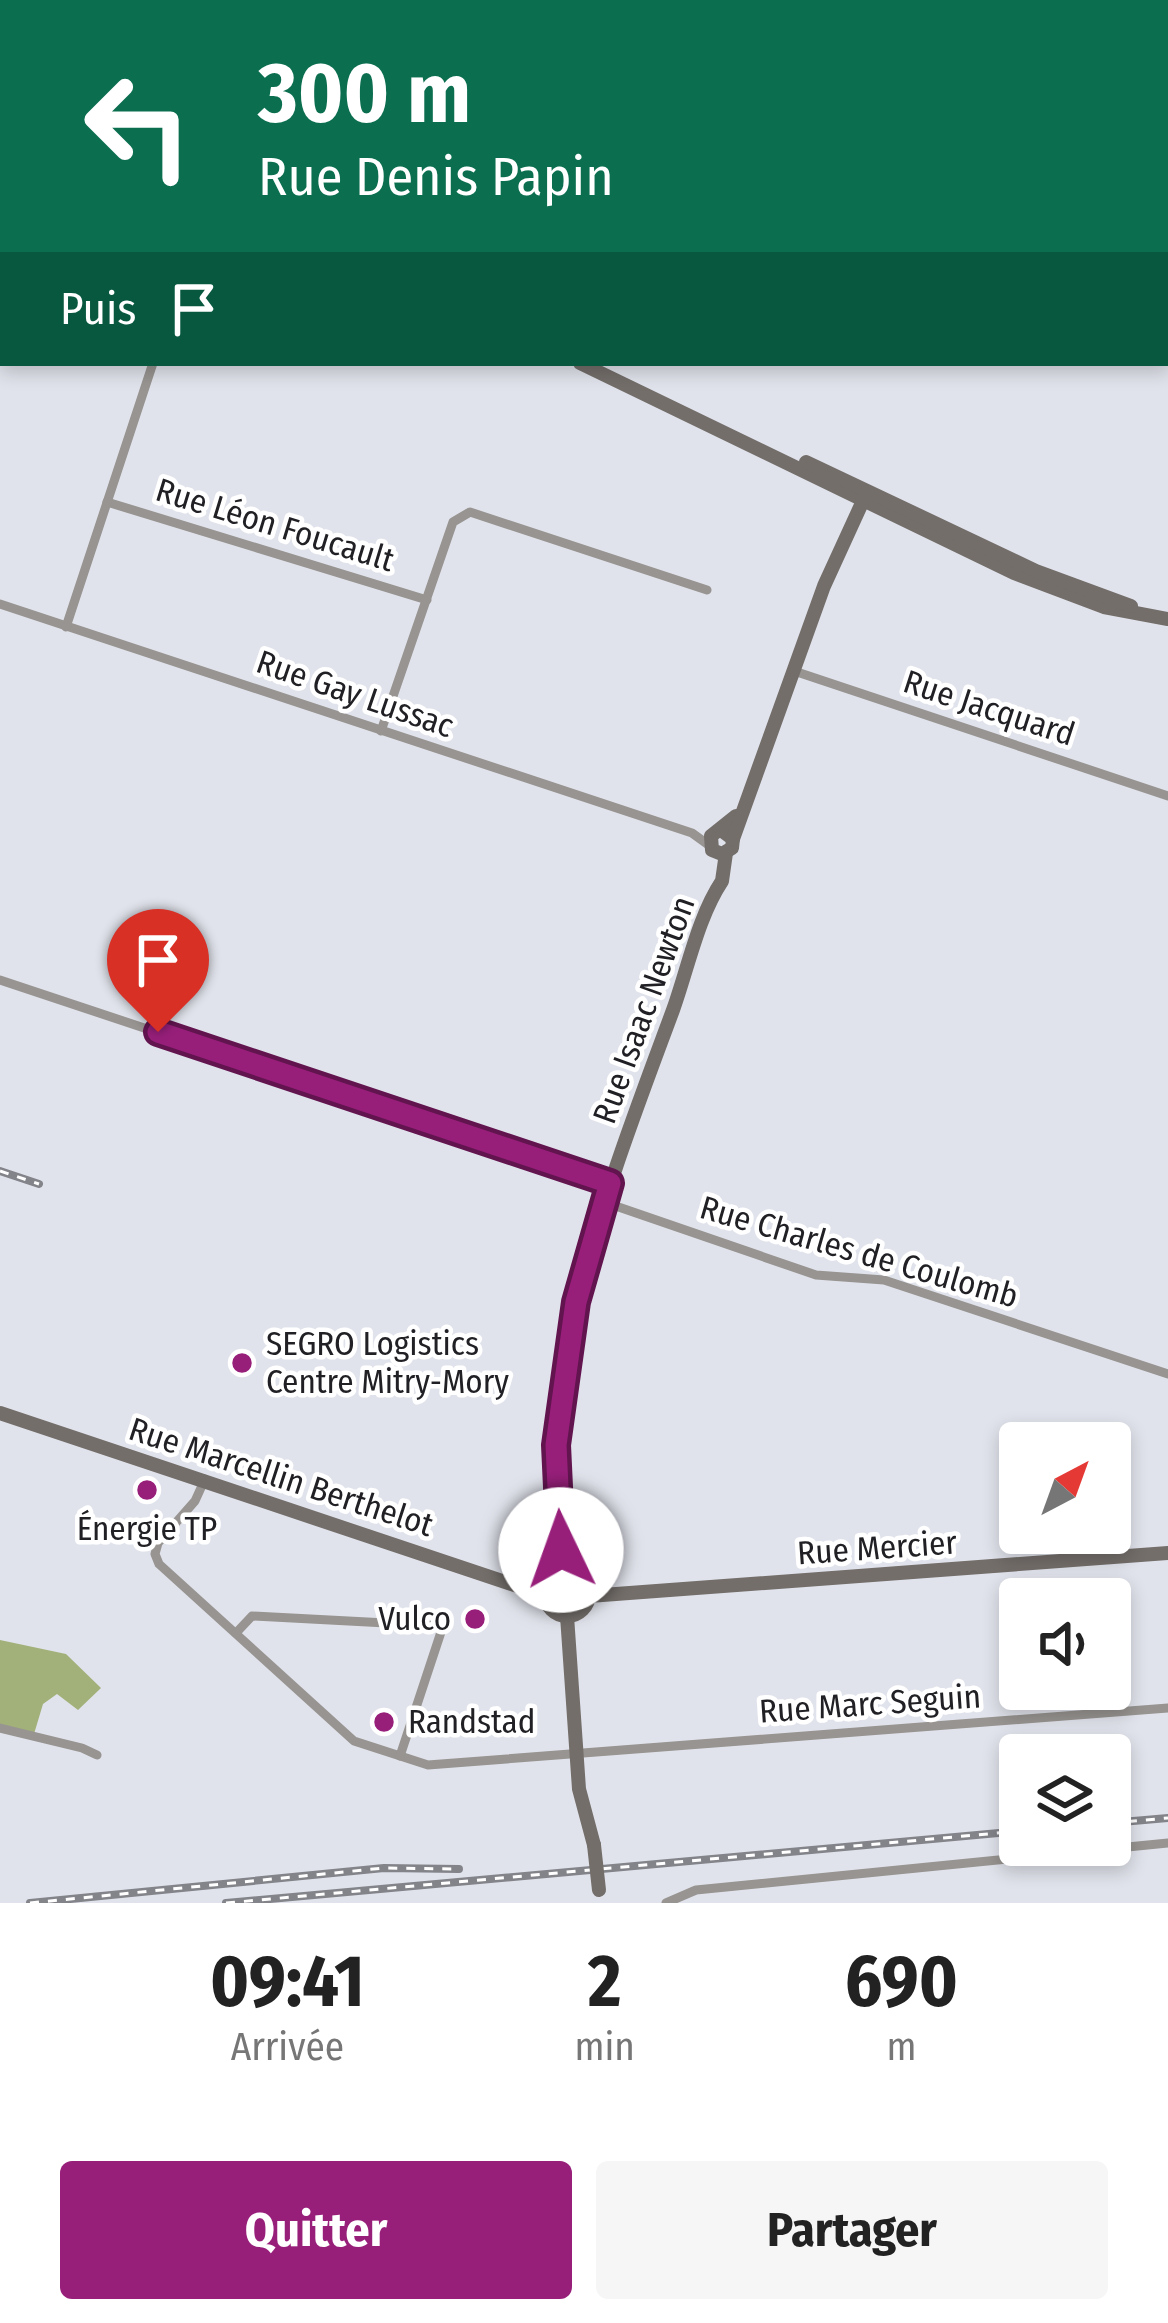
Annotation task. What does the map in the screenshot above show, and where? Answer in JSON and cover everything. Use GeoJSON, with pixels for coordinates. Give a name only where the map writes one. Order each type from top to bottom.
{"type":"FeatureCollection","features":[{"type":"Feature","properties":{"kind":"street","name":"Rue Léon Foucault"},"geometry":{"type":"LineString","coordinates":[[66,627],[152,366]]}},
{"type":"Feature","properties":{"kind":"street"},"geometry":{"type":"LineString","coordinates":[[587,366],[866,495],[1063,594],[1104,608],[1168,619]]}},
{"type":"Feature","properties":{"kind":"street","name":"Rue Isaac Newton"},"geometry":{"type":"LineString","coordinates":[[565,1572],[556,1445],[576,1302],[610,1183],[716,890],[719,842],[747,803],[824,586],[866,495]]}},
{"type":"Feature","properties":{"kind":"street","name":"Rue Léon Foucault"},"geometry":{"type":"LineString","coordinates":[[107,502],[427,600]]}},
{"type":"Feature","properties":{"kind":"street"},"geometry":{"type":"LineString","coordinates":[[381,731],[454,522],[470,512],[707,590]]}},
{"type":"Feature","properties":{"kind":"street","name":"Rue Gay Lussac"},"geometry":{"type":"LineString","coordinates":[[0,604],[719,842]]}},
{"type":"Feature","properties":{"kind":"street","name":"Rue Jacquard"},"geometry":{"type":"LineString","coordinates":[[794,671],[1168,796]]}},
{"type":"Feature","properties":{"kind":"street"},"geometry":{"type":"LineString","coordinates":[[0,980],[610,1183]]}},
{"type":"Feature","properties":{"kind":"street","name":"Rue Charles de Coulomb"},"geometry":{"type":"LineString","coordinates":[[604,1202],[816,1275],[884,1280],[1168,1374]]}},
{"type":"Feature","properties":{"kind":"street","name":"Rue Marcellin Berthelot"},"geometry":{"type":"LineString","coordinates":[[0,1414],[544,1595]]}},
{"type":"Feature","properties":{"kind":"street","name":"Rue Marc Seguin"},"geometry":{"type":"LineString","coordinates":[[205,1479],[195,1501],[158,1543],[156,1560],[354,1741],[428,1765],[1168,1708]]}},
{"type":"Feature","properties":{"kind":"street","name":"Rue Mercier"},"geometry":{"type":"LineString","coordinates":[[589,1596],[1168,1553]]}},
{"type":"Feature","properties":{"kind":"street"},"geometry":{"type":"LineString","coordinates":[[565,1572],[580,1576],[589,1596],[584,1609],[567,1616],[550,1609],[544,1595],[548,1582],[565,1572]]}},
{"type":"Feature","properties":{"kind":"street"},"geometry":{"type":"LineString","coordinates":[[236,1633],[252,1616],[443,1627],[400,1756]]}},
{"type":"Feature","properties":{"kind":"street"},"geometry":{"type":"LineString","coordinates":[[567,1616],[579,1789],[595,1845],[599,1897]]}},
{"type":"Feature","properties":{"kind":"street"},"geometry":{"type":"LineString","coordinates":[[0,1728],[97,1755]]}},
{"type":"Feature","properties":{"kind":"street"},"geometry":{"type":"LineString","coordinates":[[666,1903],[696,1890],[1168,1843]]}},
{"type":"Feature","properties":{"kind":"green space"},"geometry":{"type":"Polygon","coordinates":[[[0,1640],[66,1654],[101,1688],[78,1710],[57,1694],[43,1704],[34,1734],[0,1727],[0,1640]]]}},
{"type":"Feature","properties":{"kind":"railway"},"geometry":{"type":"LineString","coordinates":[[0,1171],[39,1184]]}},
{"type":"Feature","properties":{"kind":"railway"},"geometry":{"type":"LineString","coordinates":[[1131,1821],[1168,1818]]}},
{"type":"Feature","properties":{"kind":"railway"},"geometry":{"type":"LineString","coordinates":[[226,1903],[999,1833]]}},
{"type":"Feature","properties":{"kind":"railway"},"geometry":{"type":"LineString","coordinates":[[30,1903],[384,1868],[459,1869]]}},
{"type":"Feature","properties":{"kind":"place","name":"SEGRO Logistics Centre Mitry-Mory"},"geometry":{"type":"Point","coordinates":[242,1363]}},
{"type":"Feature","properties":{"kind":"place","name":"Énergie TP"},"geometry":{"type":"Point","coordinates":[147,1490]}},
{"type":"Feature","properties":{"kind":"place","name":"Vulco"},"geometry":{"type":"Point","coordinates":[475,1619]}},
{"type":"Feature","properties":{"kind":"place","name":"Randstad"},"geometry":{"type":"Point","coordinates":[384,1722]}},
{"type":"Feature","properties":{"kind":"route"},"geometry":{"type":"LineString","coordinates":[[158,1032],[610,1183],[576,1302],[556,1445],[561,1550]]}}]}
